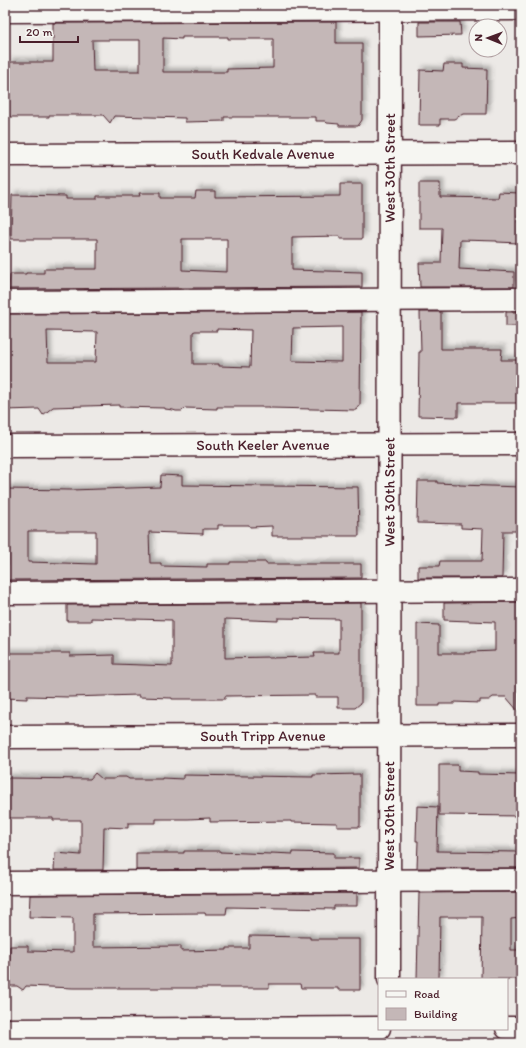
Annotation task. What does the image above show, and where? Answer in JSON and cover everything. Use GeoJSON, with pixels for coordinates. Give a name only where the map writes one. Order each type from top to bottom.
{"type":"FeatureCollection","features":[{"type":"Feature","properties":{"kind":"street"},"geometry":{"type":"LineString","coordinates":[[5,11],[390,7],[521,9]]}},
{"type":"Feature","properties":{"kind":"street","name":"West 30th Street"},"geometry":{"type":"LineString","coordinates":[[389,978],[390,7]]}},
{"type":"Feature","properties":{"kind":"street","name":"South Kedvale Avenue"},"geometry":{"type":"LineString","coordinates":[[5,155],[390,152],[521,153]]}},
{"type":"Feature","properties":{"kind":"street"},"geometry":{"type":"LineString","coordinates":[[5,302],[521,299]]}},
{"type":"Feature","properties":{"kind":"street","name":"South Keeler Avenue"},"geometry":{"type":"LineString","coordinates":[[5,446],[521,444]]}},
{"type":"Feature","properties":{"kind":"street"},"geometry":{"type":"LineString","coordinates":[[5,593],[521,590]]}},
{"type":"Feature","properties":{"kind":"street","name":"South Tripp Avenue"},"geometry":{"type":"LineString","coordinates":[[5,737],[521,735]]}},
{"type":"Feature","properties":{"kind":"street"},"geometry":{"type":"LineString","coordinates":[[5,883],[521,880]]}},
{"type":"Feature","properties":{"kind":"street"},"geometry":{"type":"LineString","coordinates":[[5,1030],[378,1028]]}},
{"type":"Feature","properties":{"kind":"street"},"geometry":{"type":"LineString","coordinates":[[508,1028],[521,1028]]}},
{"type":"Feature","properties":{"kind":"street"},"geometry":{"type":"LineString","coordinates":[[389,1030],[389,1043]]}},
{"type":"Feature","properties":{"kind":"building"},"geometry":{"type":"Polygon","coordinates":[[[336,22],[336,43],[362,43],[362,120],[358,126],[339,126],[339,124],[316,121],[316,117],[224,117],[224,121],[185,122],[185,118],[114,116],[110,123],[103,115],[9,117],[9,114],[5,114],[5,73],[9,73],[9,62],[53,62],[53,23],[336,22]],[[182,37],[182,39],[163,38],[163,72],[227,72],[227,69],[273,68],[273,39],[182,37]],[[92,40],[93,71],[140,71],[140,40],[92,40]]]}},
{"type":"Feature","properties":{"kind":"building"},"geometry":{"type":"Polygon","coordinates":[[[419,22],[460,22],[461,35],[419,36],[419,22]]]}},
{"type":"Feature","properties":{"kind":"building"},"geometry":{"type":"Polygon","coordinates":[[[444,64],[463,64],[463,68],[487,69],[486,114],[463,114],[454,119],[440,119],[440,125],[419,125],[420,70],[443,71],[444,64]]]}},
{"type":"Feature","properties":{"kind":"building"},"geometry":{"type":"Polygon","coordinates":[[[419,183],[440,183],[440,197],[498,198],[499,192],[519,193],[518,243],[460,240],[459,269],[514,272],[514,287],[420,287],[419,263],[441,263],[442,228],[419,228],[419,183]]]}},
{"type":"Feature","properties":{"kind":"building"},"geometry":{"type":"Polygon","coordinates":[[[340,184],[362,184],[362,239],[340,239],[340,236],[292,237],[292,270],[362,272],[362,287],[9,289],[10,274],[44,273],[44,269],[97,269],[97,239],[11,239],[12,195],[66,196],[66,199],[97,199],[97,196],[140,196],[139,193],[160,193],[160,198],[195,198],[196,191],[215,191],[215,197],[340,196],[340,184]],[[182,239],[182,270],[227,272],[227,239],[182,239]]]}},
{"type":"Feature","properties":{"kind":"building"},"geometry":{"type":"Polygon","coordinates":[[[361,312],[360,404],[356,410],[217,407],[217,409],[185,408],[182,411],[176,411],[165,408],[119,407],[119,405],[53,407],[43,415],[39,409],[5,410],[5,314],[361,312]],[[342,327],[293,328],[292,361],[342,362],[342,327]],[[217,329],[217,331],[193,332],[193,364],[219,364],[219,366],[250,367],[251,330],[217,329]],[[47,331],[48,362],[96,362],[97,332],[47,331]]]}},
{"type":"Feature","properties":{"kind":"building"},"geometry":{"type":"Polygon","coordinates":[[[420,312],[441,312],[441,349],[502,349],[501,360],[521,360],[521,403],[458,403],[458,417],[418,416],[419,352],[421,352],[420,312]]]}},
{"type":"Feature","properties":{"kind":"building"},"geometry":{"type":"Polygon","coordinates":[[[506,312],[521,312],[521,326],[506,326],[506,312]]]}},
{"type":"Feature","properties":{"kind":"building"},"geometry":{"type":"Polygon","coordinates":[[[161,475],[182,476],[182,485],[358,487],[359,536],[272,536],[272,526],[250,527],[249,525],[218,525],[218,529],[203,529],[203,534],[149,532],[150,563],[161,563],[161,566],[207,567],[207,564],[230,564],[230,562],[266,562],[266,564],[361,564],[361,578],[5,580],[5,565],[8,565],[9,528],[7,528],[7,522],[5,522],[5,489],[71,490],[160,487],[161,475]],[[28,531],[28,562],[96,564],[96,531],[28,531]]]}},
{"type":"Feature","properties":{"kind":"building"},"geometry":{"type":"Polygon","coordinates":[[[418,481],[437,481],[437,483],[459,485],[521,487],[521,531],[503,531],[502,578],[418,578],[418,566],[439,566],[440,561],[482,561],[483,529],[461,528],[461,524],[417,523],[418,481]]]}},
{"type":"Feature","properties":{"kind":"building"},"geometry":{"type":"Polygon","coordinates":[[[521,602],[521,618],[519,618],[519,623],[517,623],[518,711],[506,697],[493,697],[489,700],[480,700],[480,703],[454,702],[454,704],[439,704],[439,706],[417,706],[417,624],[439,625],[439,653],[495,651],[495,622],[444,620],[444,603],[521,602]]]}},
{"type":"Feature","properties":{"kind":"building"},"geometry":{"type":"Polygon","coordinates":[[[361,603],[361,703],[355,708],[338,708],[338,697],[315,697],[315,695],[225,696],[225,699],[172,699],[139,697],[139,695],[69,697],[27,696],[27,699],[5,698],[5,653],[70,653],[70,656],[114,655],[114,664],[172,666],[172,620],[91,618],[91,621],[67,621],[67,605],[361,603]],[[278,618],[278,621],[225,619],[225,658],[315,657],[314,653],[339,653],[339,619],[278,618]]]}},
{"type":"Feature","properties":{"kind":"building"},"geometry":{"type":"Polygon","coordinates":[[[439,765],[458,765],[458,771],[478,772],[478,774],[521,775],[521,816],[439,815],[439,765]]]}},
{"type":"Feature","properties":{"kind":"building"},"geometry":{"type":"Polygon","coordinates":[[[95,773],[102,779],[126,777],[129,779],[183,779],[183,775],[313,777],[313,775],[360,774],[360,827],[337,827],[337,823],[291,821],[210,822],[210,818],[156,819],[156,823],[128,823],[128,828],[104,827],[103,870],[54,870],[55,853],[81,855],[81,820],[53,820],[53,818],[5,818],[5,779],[90,779],[95,773]]]}},
{"type":"Feature","properties":{"kind":"building"},"geometry":{"type":"Polygon","coordinates":[[[417,806],[438,807],[437,851],[521,852],[521,868],[417,868],[417,806]]]}},
{"type":"Feature","properties":{"kind":"building"},"geometry":{"type":"Polygon","coordinates":[[[184,851],[220,851],[271,854],[293,854],[293,852],[334,853],[334,858],[359,858],[359,868],[136,870],[136,853],[184,853],[184,851]]]}},
{"type":"Feature","properties":{"kind":"building"},"geometry":{"type":"Polygon","coordinates":[[[521,892],[521,918],[511,919],[511,950],[521,950],[521,979],[481,978],[482,917],[440,917],[439,978],[417,978],[419,893],[521,892]]]}},
{"type":"Feature","properties":{"kind":"building"},"geometry":{"type":"Polygon","coordinates":[[[357,893],[357,906],[334,906],[334,909],[227,907],[226,914],[93,914],[93,947],[181,946],[181,951],[227,950],[227,948],[249,948],[249,936],[310,937],[310,939],[360,939],[360,990],[338,990],[338,988],[301,988],[300,984],[269,984],[269,988],[73,988],[26,986],[23,990],[17,986],[9,986],[10,946],[28,946],[28,951],[73,952],[73,918],[29,917],[30,895],[357,893]]]}}]}
